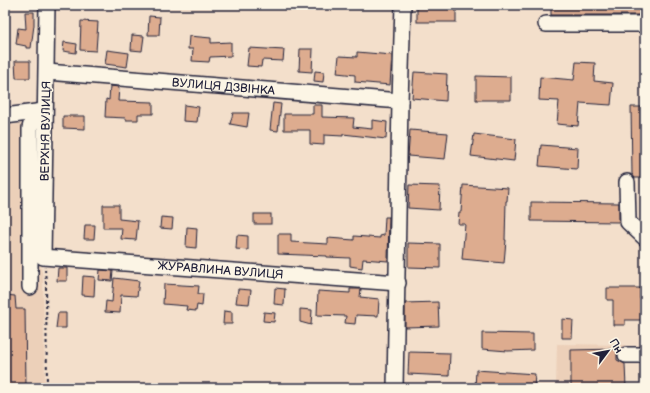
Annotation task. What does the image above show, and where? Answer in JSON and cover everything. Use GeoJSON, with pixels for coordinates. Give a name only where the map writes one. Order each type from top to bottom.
{"type":"FeatureCollection","features":[{"type":"Feature","properties":{"kind":"street","name":"ВЕРХНЯ ВУЛИЦЯ"},"geometry":{"type":"LineString","coordinates":[[43,257],[40,111],[47,72],[47,5]]}},
{"type":"Feature","properties":{"kind":"street"},"geometry":{"type":"LineString","coordinates":[[395,388],[403,5]]}},
{"type":"Feature","properties":{"kind":"street"},"geometry":{"type":"LineString","coordinates":[[546,24],[645,24]]}},
{"type":"Feature","properties":{"kind":"street","name":"ВУЛИЦЯ ДЗВІНКА"},"geometry":{"type":"LineString","coordinates":[[47,72],[400,101]]}},
{"type":"Feature","properties":{"kind":"street"},"geometry":{"type":"LineString","coordinates":[[5,116],[40,111]]}},
{"type":"Feature","properties":{"kind":"street"},"geometry":{"type":"LineString","coordinates":[[30,287],[30,128],[40,111]]}},
{"type":"Feature","properties":{"kind":"street"},"geometry":{"type":"LineString","coordinates":[[627,182],[628,222],[645,238]]}},
{"type":"Feature","properties":{"kind":"street","name":"ЖУРАВЛИНА ВУЛИЦЯ"},"geometry":{"type":"LineString","coordinates":[[43,257],[398,283]]}},
{"type":"Feature","properties":{"kind":"street"},"geometry":{"type":"LineString","coordinates":[[626,355],[645,354]]}},
{"type":"Feature","properties":{"kind":"path"},"geometry":{"type":"LineString","coordinates":[[43,257],[46,283],[47,388]]}},
{"type":"Feature","properties":{"kind":"shaded area"},"geometry":{"type":"Polygon","coordinates":[[[40,121],[40,264],[43,277],[45,388],[5,388],[5,126],[40,121]]]}},
{"type":"Feature","properties":{"kind":"shaded area"},"geometry":{"type":"Polygon","coordinates":[[[557,344],[625,345],[624,388],[556,388],[557,344]]]}},
{"type":"Feature","properties":{"kind":"building"},"geometry":{"type":"Polygon","coordinates":[[[417,5],[456,5],[456,22],[417,22],[417,5]]]}},
{"type":"Feature","properties":{"kind":"building"},"geometry":{"type":"Polygon","coordinates":[[[551,5],[645,5],[645,15],[551,15],[551,5]]]}},
{"type":"Feature","properties":{"kind":"building"},"geometry":{"type":"Polygon","coordinates":[[[25,12],[34,12],[31,48],[26,48],[26,46],[16,44],[18,28],[26,29],[25,12]]]}},
{"type":"Feature","properties":{"kind":"building"},"geometry":{"type":"Polygon","coordinates":[[[149,16],[160,17],[159,35],[148,35],[149,16]]]}},
{"type":"Feature","properties":{"kind":"building"},"geometry":{"type":"Polygon","coordinates":[[[81,21],[98,22],[96,51],[80,50],[81,21]]]}},
{"type":"Feature","properties":{"kind":"building"},"geometry":{"type":"Polygon","coordinates":[[[132,35],[144,36],[142,51],[131,50],[132,35]]]}},
{"type":"Feature","properties":{"kind":"building"},"geometry":{"type":"Polygon","coordinates":[[[189,36],[211,38],[211,43],[231,42],[231,56],[210,57],[209,62],[192,61],[193,49],[188,49],[189,36]]]}},
{"type":"Feature","properties":{"kind":"building"},"geometry":{"type":"Polygon","coordinates":[[[64,42],[77,44],[76,53],[63,51],[64,42]]]}},
{"type":"Feature","properties":{"kind":"building"},"geometry":{"type":"Polygon","coordinates":[[[249,48],[284,50],[283,61],[262,60],[261,67],[247,66],[249,48]]]}},
{"type":"Feature","properties":{"kind":"building"},"geometry":{"type":"Polygon","coordinates":[[[300,49],[313,49],[312,72],[299,71],[300,49]]]}},
{"type":"Feature","properties":{"kind":"building"},"geometry":{"type":"Polygon","coordinates":[[[107,50],[129,53],[127,67],[105,64],[107,50]]]}},
{"type":"Feature","properties":{"kind":"building"},"geometry":{"type":"Polygon","coordinates":[[[357,52],[392,55],[390,85],[355,82],[355,75],[337,73],[339,56],[357,57],[357,52]]]}},
{"type":"Feature","properties":{"kind":"building"},"geometry":{"type":"Polygon","coordinates":[[[15,61],[30,61],[30,78],[16,78],[15,61]]]}},
{"type":"Feature","properties":{"kind":"building"},"geometry":{"type":"Polygon","coordinates":[[[576,62],[595,63],[594,81],[613,83],[611,105],[580,103],[578,126],[557,124],[559,101],[539,100],[540,77],[574,80],[576,62]]]}},
{"type":"Feature","properties":{"kind":"building"},"geometry":{"type":"Polygon","coordinates":[[[315,71],[324,72],[323,82],[314,81],[315,71]]]}},
{"type":"Feature","properties":{"kind":"building"},"geometry":{"type":"Polygon","coordinates":[[[414,72],[447,74],[446,101],[412,98],[414,72]]]}},
{"type":"Feature","properties":{"kind":"building"},"geometry":{"type":"Polygon","coordinates":[[[476,76],[511,77],[511,100],[476,100],[476,76]]]}},
{"type":"Feature","properties":{"kind":"building"},"geometry":{"type":"Polygon","coordinates":[[[110,86],[119,87],[118,101],[153,102],[153,114],[138,114],[138,120],[105,117],[106,99],[109,100],[110,86]]]}},
{"type":"Feature","properties":{"kind":"building"},"geometry":{"type":"Polygon","coordinates":[[[273,103],[281,104],[278,131],[270,130],[273,103]]]}},
{"type":"Feature","properties":{"kind":"building"},"geometry":{"type":"Polygon","coordinates":[[[184,105],[199,107],[197,122],[183,121],[184,105]]]}},
{"type":"Feature","properties":{"kind":"building"},"geometry":{"type":"Polygon","coordinates":[[[313,105],[322,105],[322,117],[354,118],[353,127],[372,129],[372,120],[387,122],[386,139],[343,134],[343,136],[324,135],[324,145],[310,144],[310,130],[284,130],[284,114],[313,114],[313,105]]]}},
{"type":"Feature","properties":{"kind":"building"},"geometry":{"type":"Polygon","coordinates":[[[631,107],[645,107],[645,178],[635,178],[632,174],[631,107]]]}},
{"type":"Feature","properties":{"kind":"building"},"geometry":{"type":"Polygon","coordinates":[[[233,113],[249,113],[247,127],[230,124],[233,113]]]}},
{"type":"Feature","properties":{"kind":"building"},"geometry":{"type":"Polygon","coordinates":[[[63,116],[85,116],[85,129],[63,128],[63,116]]]}},
{"type":"Feature","properties":{"kind":"building"},"geometry":{"type":"Polygon","coordinates":[[[410,130],[448,133],[445,159],[408,156],[410,130]]]}},
{"type":"Feature","properties":{"kind":"building"},"geometry":{"type":"Polygon","coordinates":[[[474,134],[516,139],[514,161],[471,156],[474,134]]]}},
{"type":"Feature","properties":{"kind":"building"},"geometry":{"type":"Polygon","coordinates":[[[541,145],[578,148],[577,169],[539,166],[541,145]]]}},
{"type":"Feature","properties":{"kind":"building"},"geometry":{"type":"Polygon","coordinates":[[[409,185],[440,186],[439,210],[408,208],[409,185]]]}},
{"type":"Feature","properties":{"kind":"building"},"geometry":{"type":"Polygon","coordinates":[[[463,185],[508,188],[506,201],[506,240],[504,263],[462,259],[465,224],[458,224],[459,212],[461,212],[463,185]]]}},
{"type":"Feature","properties":{"kind":"building"},"geometry":{"type":"Polygon","coordinates":[[[531,202],[619,203],[619,222],[531,221],[531,202]]]}},
{"type":"Feature","properties":{"kind":"building"},"geometry":{"type":"Polygon","coordinates":[[[103,205],[119,205],[119,219],[138,221],[136,240],[121,239],[122,228],[103,228],[103,205]]]}},
{"type":"Feature","properties":{"kind":"building"},"geometry":{"type":"Polygon","coordinates":[[[254,214],[271,214],[271,224],[254,224],[254,214]]]}},
{"type":"Feature","properties":{"kind":"building"},"geometry":{"type":"Polygon","coordinates":[[[161,217],[173,218],[172,229],[160,228],[161,217]]]}},
{"type":"Feature","properties":{"kind":"building"},"geometry":{"type":"Polygon","coordinates":[[[385,217],[389,217],[388,261],[363,259],[362,268],[350,266],[350,258],[278,254],[278,234],[291,234],[291,242],[328,244],[328,238],[354,240],[354,236],[380,238],[380,236],[384,235],[385,217]]]}},
{"type":"Feature","properties":{"kind":"building"},"geometry":{"type":"Polygon","coordinates":[[[85,225],[95,225],[94,239],[84,239],[85,225]]]}},
{"type":"Feature","properties":{"kind":"building"},"geometry":{"type":"Polygon","coordinates":[[[187,227],[197,228],[196,248],[186,247],[187,227]]]}},
{"type":"Feature","properties":{"kind":"building"},"geometry":{"type":"Polygon","coordinates":[[[237,235],[248,236],[248,250],[236,249],[237,235]]]}},
{"type":"Feature","properties":{"kind":"building"},"geometry":{"type":"Polygon","coordinates":[[[408,243],[440,244],[440,268],[408,267],[408,243]]]}},
{"type":"Feature","properties":{"kind":"building"},"geometry":{"type":"Polygon","coordinates":[[[58,268],[67,268],[67,281],[57,281],[58,268]]]}},
{"type":"Feature","properties":{"kind":"building"},"geometry":{"type":"Polygon","coordinates":[[[100,270],[113,271],[112,281],[99,280],[100,270]]]}},
{"type":"Feature","properties":{"kind":"building"},"geometry":{"type":"Polygon","coordinates":[[[83,276],[95,277],[94,296],[82,295],[83,276]]]}},
{"type":"Feature","properties":{"kind":"building"},"geometry":{"type":"Polygon","coordinates":[[[114,278],[139,281],[137,296],[121,295],[120,313],[105,312],[106,301],[112,302],[114,278]]]}},
{"type":"Feature","properties":{"kind":"building"},"geometry":{"type":"Polygon","coordinates":[[[164,284],[199,286],[198,294],[203,294],[202,306],[197,305],[196,311],[186,310],[187,306],[163,304],[164,284]]]}},
{"type":"Feature","properties":{"kind":"building"},"geometry":{"type":"Polygon","coordinates":[[[275,288],[285,289],[284,305],[274,304],[275,288]]]}},
{"type":"Feature","properties":{"kind":"building"},"geometry":{"type":"Polygon","coordinates":[[[607,288],[640,288],[640,299],[645,299],[645,320],[625,320],[625,325],[613,325],[613,300],[607,300],[607,288]]]}},
{"type":"Feature","properties":{"kind":"building"},"geometry":{"type":"Polygon","coordinates":[[[238,289],[251,290],[249,304],[236,303],[238,289]]]}},
{"type":"Feature","properties":{"kind":"building"},"geometry":{"type":"Polygon","coordinates":[[[350,289],[361,289],[360,297],[379,299],[378,316],[356,315],[355,324],[345,323],[346,316],[317,315],[318,291],[350,293],[350,289]]]}},
{"type":"Feature","properties":{"kind":"building"},"geometry":{"type":"Polygon","coordinates":[[[5,295],[15,296],[16,309],[25,309],[26,388],[5,388],[5,295]]]}},
{"type":"Feature","properties":{"kind":"building"},"geometry":{"type":"Polygon","coordinates":[[[438,302],[439,326],[405,327],[405,303],[438,302]]]}},
{"type":"Feature","properties":{"kind":"building"},"geometry":{"type":"Polygon","coordinates":[[[300,309],[312,310],[311,325],[300,322],[300,309]]]}},
{"type":"Feature","properties":{"kind":"building"},"geometry":{"type":"Polygon","coordinates":[[[224,311],[232,312],[232,324],[223,324],[224,311]]]}},
{"type":"Feature","properties":{"kind":"building"},"geometry":{"type":"Polygon","coordinates":[[[264,312],[275,313],[274,322],[263,321],[264,312]]]}},
{"type":"Feature","properties":{"kind":"building"},"geometry":{"type":"Polygon","coordinates":[[[58,313],[66,313],[66,328],[56,328],[58,313]]]}},
{"type":"Feature","properties":{"kind":"building"},"geometry":{"type":"Polygon","coordinates":[[[562,319],[573,320],[572,338],[562,338],[562,319]]]}},
{"type":"Feature","properties":{"kind":"building"},"geometry":{"type":"Polygon","coordinates":[[[482,333],[533,334],[533,350],[508,351],[482,349],[482,333]]]}},
{"type":"Feature","properties":{"kind":"building"},"geometry":{"type":"Polygon","coordinates":[[[617,349],[617,360],[625,364],[626,388],[571,388],[571,350],[617,349]]]}},
{"type":"Feature","properties":{"kind":"building"},"geometry":{"type":"Polygon","coordinates":[[[409,352],[450,353],[449,376],[408,374],[409,352]]]}},
{"type":"Feature","properties":{"kind":"building"},"geometry":{"type":"Polygon","coordinates":[[[476,370],[535,374],[534,388],[475,388],[476,370]]]}}]}
